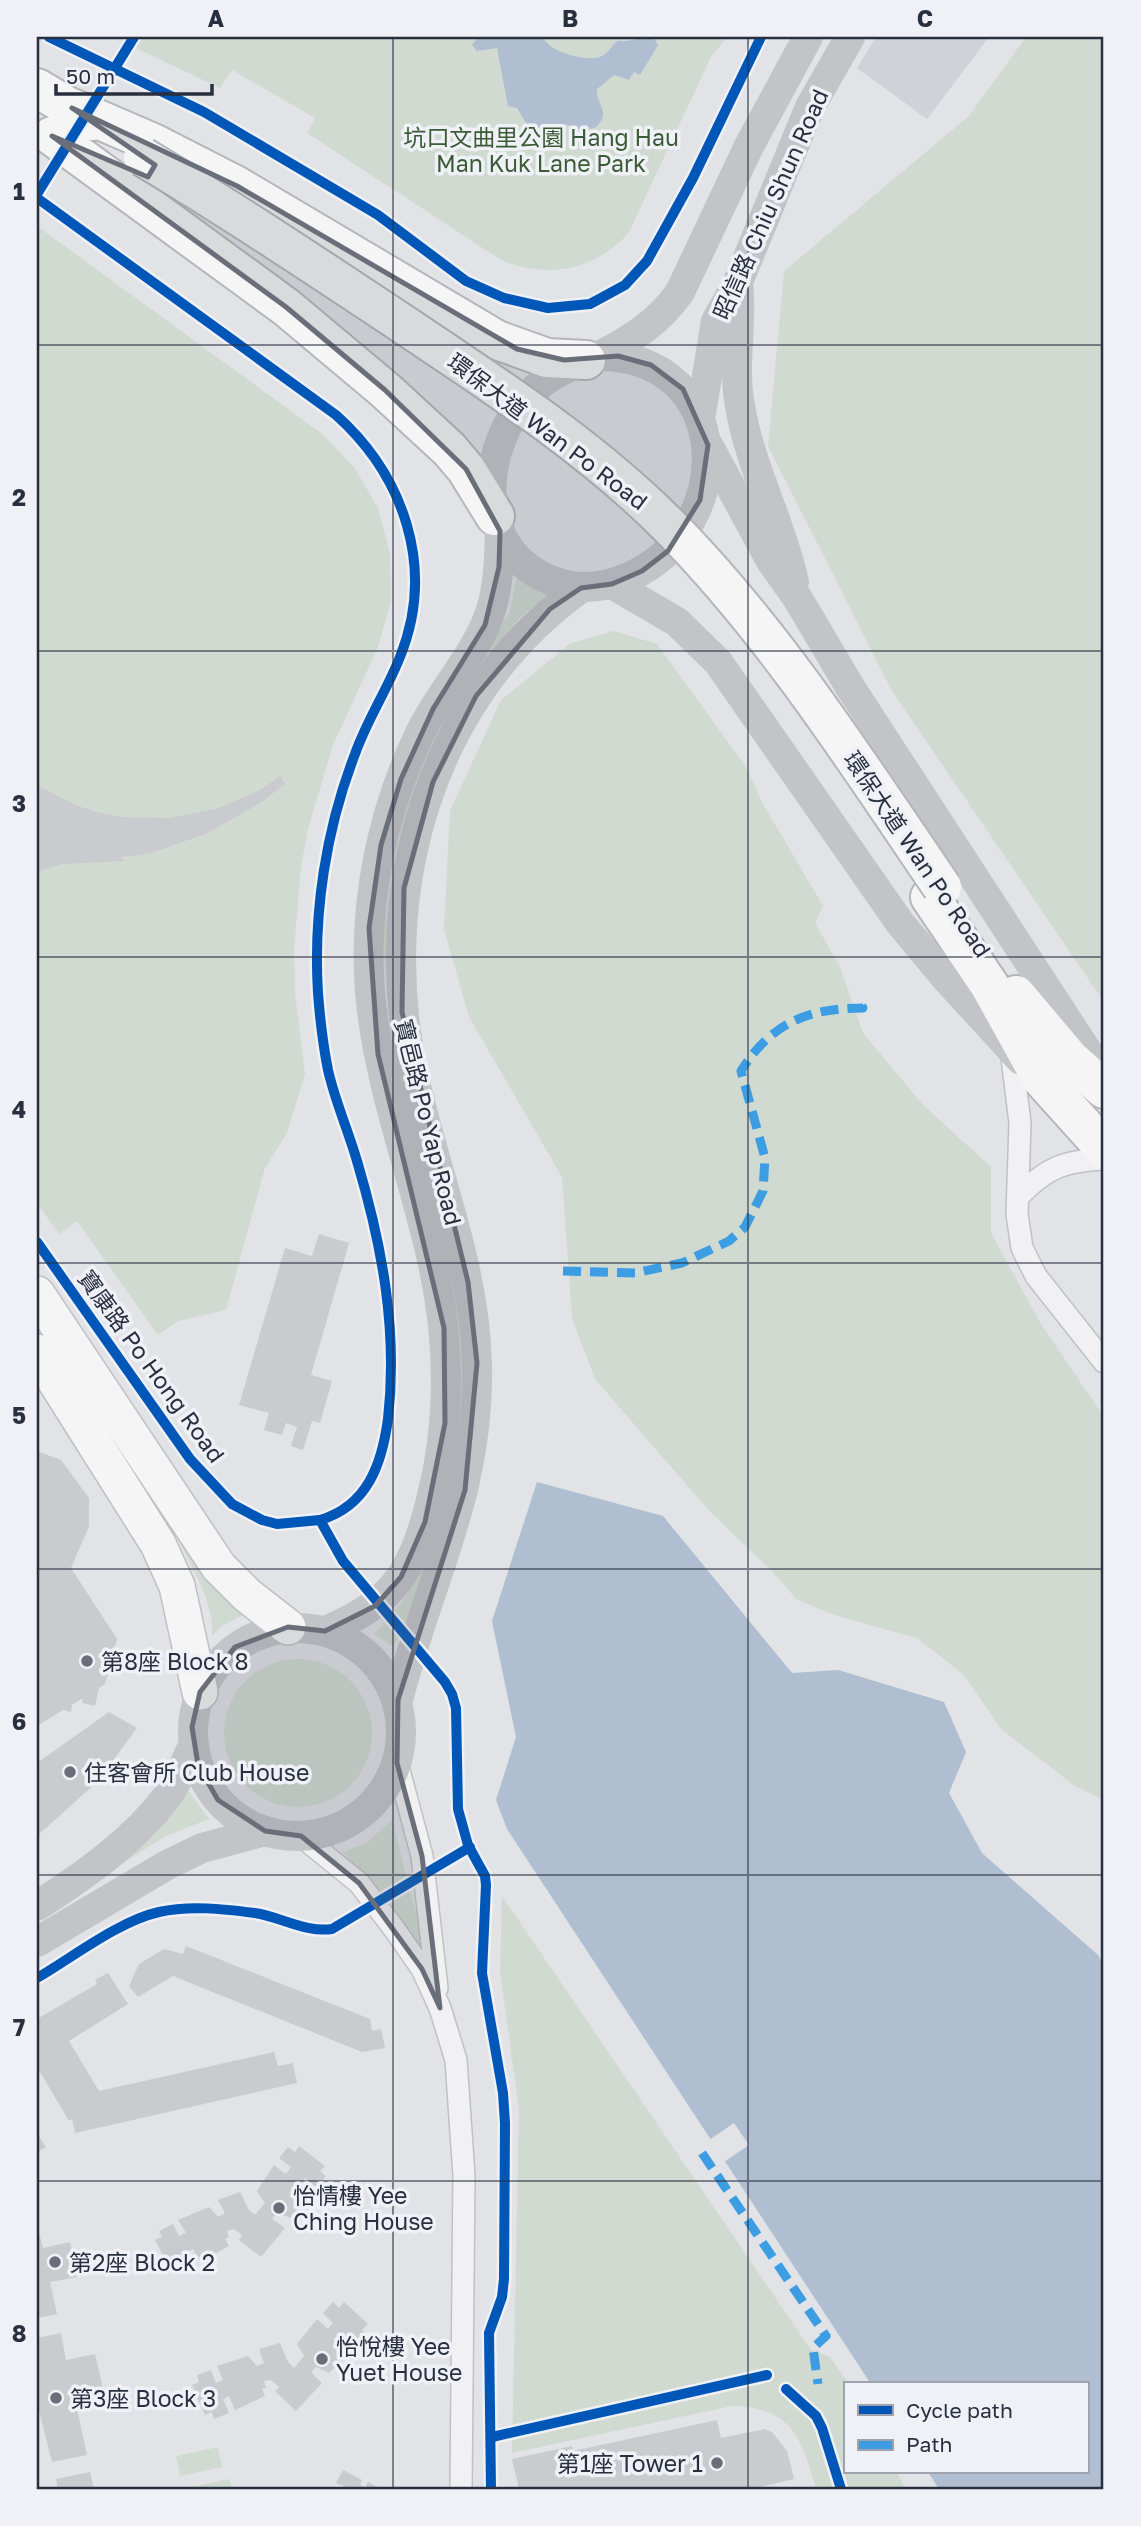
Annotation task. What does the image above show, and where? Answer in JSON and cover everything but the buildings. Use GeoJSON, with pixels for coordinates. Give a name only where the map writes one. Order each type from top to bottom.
{"type":"FeatureCollection","features":[{"type":"Feature","properties":{"kind":"highway","name":"環保大道 Wan Po Road"},"geometry":{"type":"LineString","coordinates":[[37,88],[54,124],[139,164],[400,336],[527,423],[636,512],[681,556],[731,613],[936,892],[1002,977],[1070,1059],[1104,1088]]}},
{"type":"Feature","properties":{"kind":"highway"},"geometry":{"type":"LineString","coordinates":[[54,124],[153,143],[237,186],[497,340],[547,358],[593,358]]}},
{"type":"Feature","properties":{"kind":"highway"},"geometry":{"type":"LineString","coordinates":[[54,124],[286,307],[385,390],[449,449],[466,469],[497,523]]}},
{"type":"Feature","properties":{"kind":"highway","name":"環保大道 Wan Po Road"},"geometry":{"type":"LineString","coordinates":[[936,892],[1041,1078],[1104,1148]]}},
{"type":"Feature","properties":{"kind":"main road","name":"昭信路 Chiu Shun Road"},"geometry":{"type":"LineString","coordinates":[[593,358],[642,332],[671,305],[680,292],[750,146],[808,37]]}},
{"type":"Feature","properties":{"kind":"main road","name":"昭信路 Chiu Shun Road"},"geometry":{"type":"LineString","coordinates":[[704,432],[716,321],[738,282],[810,107],[850,37]]}},
{"type":"Feature","properties":{"kind":"main road"},"geometry":{"type":"LineString","coordinates":[[738,282],[740,322],[736,373],[740,406],[759,478],[788,552],[798,599]]}},
{"type":"Feature","properties":{"kind":"main road"},"geometry":{"type":"LineString","coordinates":[[593,358],[636,359],[663,372],[683,389],[704,432],[708,464],[700,500],[685,530],[657,560],[612,584],[580,588],[559,584],[537,574],[517,555],[497,523],[491,489],[493,460],[512,417],[542,383],[593,358]]}},
{"type":"Feature","properties":{"kind":"main road","name":"環保大道 Wan Po Road"},"geometry":{"type":"LineString","coordinates":[[704,432],[771,561],[798,599],[857,699],[1104,1077]]}},
{"type":"Feature","properties":{"kind":"main road","name":"寶邑路 Po Yap Road"},"geometry":{"type":"LineString","coordinates":[[325,1631],[375,1606],[401,1577],[425,1522],[441,1452],[447,1392],[444,1328],[426,1237],[378,1054],[369,975],[369,928],[381,845],[397,789],[433,709],[485,625],[499,567],[497,523]]}},
{"type":"Feature","properties":{"kind":"main road","name":"環保大道 Wan Po Road"},"geometry":{"type":"LineString","coordinates":[[612,584],[677,622],[718,662],[900,923],[1010,1050],[1041,1078]]}},
{"type":"Feature","properties":{"kind":"main road","name":"寶邑路 Po Yap Road"},"geometry":{"type":"LineString","coordinates":[[398,1700],[411,1650],[462,1501],[472,1454],[477,1392],[474,1329],[468,1282],[414,1076],[402,1012],[400,933],[404,888],[423,808],[446,751],[465,714],[519,641],[551,610],[580,588]]}},
{"type":"Feature","properties":{"kind":"main road"},"geometry":{"type":"LineString","coordinates":[[37,1294],[219,1567],[247,1595],[288,1627]]}},
{"type":"Feature","properties":{"kind":"main road"},"geometry":{"type":"LineString","coordinates":[[37,1352],[158,1545],[177,1586],[200,1692]]}},
{"type":"Feature","properties":{"kind":"main road","name":"寶邑路 Po Yap Road"},"geometry":{"type":"LineString","coordinates":[[288,1627],[325,1631],[349,1640],[370,1656],[387,1677],[398,1700],[402,1721],[397,1763],[383,1792],[362,1813],[333,1830],[301,1836],[265,1831],[233,1814],[218,1800],[198,1765],[193,1746],[192,1727],[200,1692],[214,1667],[235,1647],[260,1634],[288,1627]]}},
{"type":"Feature","properties":{"kind":"main road","name":"寶邑路 Po Yap Road"},"geometry":{"type":"LineString","coordinates":[[37,1906],[80,1878],[132,1835],[170,1793],[193,1746]]}},
{"type":"Feature","properties":{"kind":"main road","name":"寶邑路 Po Yap Road"},"geometry":{"type":"LineString","coordinates":[[37,1942],[167,1865],[202,1849],[265,1831]]}},
{"type":"Feature","properties":{"kind":"street"},"geometry":{"type":"LineString","coordinates":[[1010,1050],[1020,1123],[1019,1231],[1028,1261],[1040,1282],[1101,1354]]}},
{"type":"Feature","properties":{"kind":"street"},"geometry":{"type":"LineString","coordinates":[[1018,1197],[1048,1169],[1104,1159]]}},
{"type":"Feature","properties":{"kind":"street"},"geometry":{"type":"LineString","coordinates":[[397,1763],[422,1856],[440,2008]]}},
{"type":"Feature","properties":{"kind":"street"},"geometry":{"type":"LineString","coordinates":[[301,1836],[359,1883],[422,1969],[440,2008],[456,2060],[464,2176],[461,2489]]}},
{"type":"Feature","properties":{"kind":"highlighted area"},"geometry":{"type":"Polygon","coordinates":[[[72,108],[237,186],[517,349],[564,360],[618,356],[651,365],[683,389],[708,445],[700,500],[668,551],[642,571],[612,584],[581,588],[550,609],[476,696],[433,782],[404,888],[402,1012],[468,1282],[477,1363],[465,1490],[398,1700],[397,1763],[422,1856],[440,2008],[422,1969],[359,1883],[301,1836],[265,1831],[218,1800],[198,1765],[192,1727],[200,1692],[235,1647],[288,1627],[325,1631],[375,1606],[401,1577],[425,1522],[445,1423],[444,1328],[378,1054],[369,928],[381,845],[401,779],[433,709],[485,625],[499,567],[500,531],[466,469],[385,390],[286,307],[52,136],[148,177],[155,165],[72,108]]]}},
{"type":"Feature","properties":{"kind":"shaded area"},"geometry":{"type":"Polygon","coordinates":[[[876,37],[989,37],[927,119],[857,68],[876,37]]]}},
{"type":"Feature","properties":{"kind":"green space","name":"坑口文曲里公園 Hang Hau Man Kuk Lane Park"},"geometry":{"type":"Polygon","coordinates":[[[142,37],[727,37],[711,57],[628,234],[600,256],[569,268],[553,270],[519,266],[501,260],[307,133],[315,118],[232,70],[220,88],[136,48],[142,37]]]}},
{"type":"Feature","properties":{"kind":"green space"},"geometry":{"type":"Polygon","coordinates":[[[1026,37],[1104,37],[1104,1002],[892,691],[768,446],[784,271],[969,116],[1026,37]]]}},
{"type":"Feature","properties":{"kind":"green space"},"geometry":{"type":"Polygon","coordinates":[[[37,226],[321,433],[354,467],[378,508],[390,554],[391,601],[378,647],[333,745],[309,825],[301,866],[294,950],[295,992],[305,1074],[287,1133],[265,1168],[226,1310],[178,1321],[158,1335],[77,1221],[59,1234],[37,1203],[37,226]]]}},
{"type":"Feature","properties":{"kind":"green space"},"geometry":{"type":"Polygon","coordinates":[[[517,575],[560,597],[533,607],[519,618],[462,696],[396,883],[459,1281],[464,1420],[422,1583],[394,1647],[374,1634],[401,1604],[414,1583],[450,1460],[404,1092],[388,1013],[383,938],[390,873],[403,811],[424,755],[472,668],[510,612],[517,575]]]}},
{"type":"Feature","properties":{"kind":"green space"},"geometry":{"type":"Polygon","coordinates":[[[614,631],[657,644],[746,767],[763,804],[823,906],[815,923],[840,967],[863,1033],[923,1105],[991,1167],[991,1233],[1041,1324],[1104,1417],[1104,1800],[1075,1786],[1001,1729],[964,1675],[917,1638],[834,1615],[796,1599],[772,1571],[710,1512],[595,1379],[572,1318],[562,1177],[469,1017],[444,929],[450,811],[501,700],[571,643],[614,631]]]}},
{"type":"Feature","properties":{"kind":"green space"},"geometry":{"type":"Polygon","coordinates":[[[186,1541],[248,1612],[222,1626],[212,1636],[207,1600],[181,1545],[186,1541]]]}},
{"type":"Feature","properties":{"kind":"green space"},"geometry":{"type":"Polygon","coordinates":[[[298,1659],[326,1664],[351,1680],[367,1705],[372,1733],[367,1761],[351,1786],[326,1802],[298,1807],[270,1802],[245,1786],[229,1761],[224,1733],[229,1705],[245,1680],[270,1664],[298,1659]]]}},
{"type":"Feature","properties":{"kind":"green space"},"geometry":{"type":"Polygon","coordinates":[[[186,1788],[209,1819],[166,1836],[60,1903],[186,1788]]]}},
{"type":"Feature","properties":{"kind":"green space"},"geometry":{"type":"Polygon","coordinates":[[[392,1820],[424,1946],[419,1948],[390,1902],[343,1852],[368,1842],[392,1820]]]}},
{"type":"Feature","properties":{"kind":"green space"},"geometry":{"type":"Polygon","coordinates":[[[502,1896],[811,2350],[830,2357],[848,2382],[844,2382],[844,2474],[898,2474],[905,2489],[816,2489],[805,2455],[791,2429],[768,2412],[732,2406],[512,2453],[519,2109],[500,1972],[502,1896]]]}},
{"type":"Feature","properties":{"kind":"green space"},"geometry":{"type":"Polygon","coordinates":[[[218,2447],[222,2467],[180,2476],[176,2456],[218,2447]]]}},
{"type":"Feature","properties":{"kind":"green space"},"geometry":{"type":"Polygon","coordinates":[[[229,2479],[232,2489],[182,2489],[229,2479]]]}},
{"type":"Feature","properties":{"kind":"water"},"geometry":{"type":"Polygon","coordinates":[[[478,37],[543,37],[560,51],[588,58],[604,55],[618,41],[653,37],[658,45],[640,75],[634,72],[629,80],[614,75],[597,89],[603,117],[595,128],[582,130],[564,124],[536,128],[526,123],[517,108],[508,106],[497,48],[477,51],[472,45],[478,37]]]}},
{"type":"Feature","properties":{"kind":"water"},"geometry":{"type":"Polygon","coordinates":[[[537,1482],[663,1516],[792,1673],[838,1670],[944,1702],[966,1752],[949,1793],[982,1853],[1098,1955],[1104,1966],[1104,2489],[939,2489],[929,2474],[1088,2474],[1088,2382],[870,2382],[507,1829],[496,1800],[516,1737],[492,1621],[537,1482]]]}},
{"type":"Feature","properties":{"kind":"pier"},"geometry":{"type":"Polygon","coordinates":[[[734,2123],[749,2145],[724,2162],[709,2140],[734,2123]]]}},
{"type":"Feature","properties":{"kind":"marked path"},"geometry":{"type":"LineString","coordinates":[[563,1271],[635,1273],[682,1263],[729,1241],[745,1227],[763,1191],[765,1158],[741,1071],[765,1041],[778,1030],[808,1015],[863,1008],[859,1001]]}},
{"type":"Feature","properties":{"kind":"marked path"},"geometry":{"type":"LineString","coordinates":[[702,2153],[826,2336],[813,2348],[818,2384]]}},
{"type":"Feature","properties":{"kind":"cycle path"},"geometry":{"type":"LineString","coordinates":[[49,37],[204,112],[378,215],[466,281],[504,298],[548,308],[590,304],[625,285],[647,261],[693,178],[761,37]]}},
{"type":"Feature","properties":{"kind":"cycle path"},"geometry":{"type":"LineString","coordinates":[[37,194],[134,37]]}},
{"type":"Feature","properties":{"kind":"cycle path"},"geometry":{"type":"LineString","coordinates":[[37,198],[336,415],[360,439],[380,466],[396,495],[414,557],[415,590],[410,624],[400,657],[360,741],[345,783],[329,841],[320,902],[317,963],[325,1051],[331,1082],[374,1224],[386,1288],[391,1353],[388,1419],[377,1467],[370,1481],[350,1504],[320,1520],[343,1561],[445,1682],[456,1708],[458,1809],[468,1845],[485,1876],[482,1973],[503,2093],[505,2123],[504,2279],[502,2297],[489,2333],[491,2489]]}},
{"type":"Feature","properties":{"kind":"cycle path","name":"寶康路 Po Hong Road"},"geometry":{"type":"LineString","coordinates":[[37,1242],[190,1459],[232,1504],[262,1520],[277,1524],[320,1520]]}},
{"type":"Feature","properties":{"kind":"cycle path"},"geometry":{"type":"LineString","coordinates":[[37,1978],[128,1923],[171,1910],[207,1908],[243,1912],[265,1915],[313,1929],[332,1929],[470,1847]]}},
{"type":"Feature","properties":{"kind":"cycle path"},"geometry":{"type":"LineString","coordinates":[[492,2437],[767,2375]]}},
{"type":"Feature","properties":{"kind":"cycle path"},"geometry":{"type":"LineString","coordinates":[[786,2389],[816,2416],[841,2489]]}},
{"type":"Feature","properties":{"kind":"place","name":"第8座 Block 8"},"geometry":{"type":"Point","coordinates":[87,1661]}},
{"type":"Feature","properties":{"kind":"place","name":"住客會所 Club House"},"geometry":{"type":"Point","coordinates":[70,1772]}},
{"type":"Feature","properties":{"kind":"place","name":"怡情樓 Yee Ching House"},"geometry":{"type":"Point","coordinates":[279,2208]}},
{"type":"Feature","properties":{"kind":"place","name":"第2座 Block 2"},"geometry":{"type":"Point","coordinates":[55,2262]}},
{"type":"Feature","properties":{"kind":"place","name":"怡悅樓 Yee Yuet House"},"geometry":{"type":"Point","coordinates":[322,2359]}},
{"type":"Feature","properties":{"kind":"place","name":"第3座 Block 3"},"geometry":{"type":"Point","coordinates":[56,2398]}},
{"type":"Feature","properties":{"kind":"place","name":"第1座 Tower 1"},"geometry":{"type":"Point","coordinates":[717,2463]}}]}
